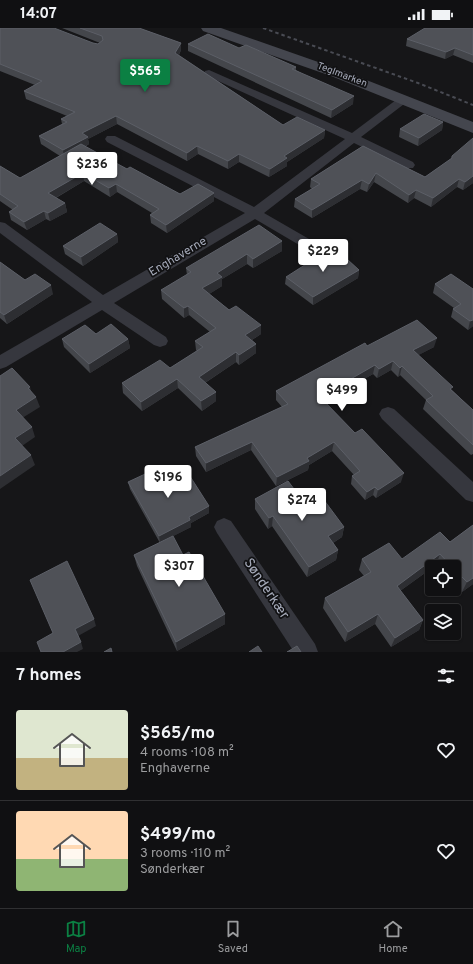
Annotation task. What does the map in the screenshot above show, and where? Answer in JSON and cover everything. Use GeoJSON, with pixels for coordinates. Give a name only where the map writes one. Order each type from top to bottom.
{"type":"FeatureCollection","features":[{"type":"Feature","properties":{"kind":"street","name":"Teglmarken"},"geometry":{"type":"LineString","coordinates":[[208,28],[336,73],[404,99],[473,128]]}},
{"type":"Feature","properties":{"kind":"street"},"geometry":{"type":"LineString","coordinates":[[210,73],[409,165]]}},
{"type":"Feature","properties":{"kind":"street","name":"Enghaverne"},"geometry":{"type":"LineString","coordinates":[[0,363],[254,212],[404,99]]}},
{"type":"Feature","properties":{"kind":"street"},"geometry":{"type":"LineString","coordinates":[[112,139],[254,212],[311,246]]}},
{"type":"Feature","properties":{"kind":"street"},"geometry":{"type":"LineString","coordinates":[[0,226],[102,302],[160,341]]}},
{"type":"Feature","properties":{"kind":"street"},"geometry":{"type":"LineString","coordinates":[[388,414],[473,494]]}},
{"type":"Feature","properties":{"kind":"street","name":"Sønderkær"},"geometry":{"type":"LineString","coordinates":[[224,527],[307,652]]}},
{"type":"Feature","properties":{"kind":"building"},"geometry":{"type":"Polygon","coordinates":[[[0,28],[54,28],[98,44],[103,40],[102,36],[80,28],[139,28],[181,43],[175,53],[283,125],[297,117],[325,130],[284,156],[287,158],[270,169],[239,154],[228,161],[197,146],[187,153],[116,116],[82,133],[88,137],[63,150],[39,136],[67,122],[61,119],[75,112],[24,91],[42,81],[0,64],[0,28]]]}},
{"type":"Feature","properties":{"kind":"building"},"geometry":{"type":"Polygon","coordinates":[[[425,28],[473,28],[473,55],[455,48],[446,52],[407,39],[425,28]]]}},
{"type":"Feature","properties":{"kind":"building"},"geometry":{"type":"Polygon","coordinates":[[[208,34],[239,48],[246,45],[296,67],[292,69],[354,96],[332,110],[188,44],[208,34]]]}},
{"type":"Feature","properties":{"kind":"building"},"geometry":{"type":"Polygon","coordinates":[[[424,114],[443,122],[419,138],[400,129],[424,114]]]}},
{"type":"Feature","properties":{"kind":"building"},"geometry":{"type":"Polygon","coordinates":[[[473,138],[473,176],[465,182],[459,179],[433,198],[416,190],[409,195],[376,173],[369,184],[362,180],[312,210],[295,199],[320,184],[311,179],[363,146],[425,177],[452,158],[452,156],[473,138]]]}},
{"type":"Feature","properties":{"kind":"building"},"geometry":{"type":"Polygon","coordinates":[[[81,144],[127,169],[130,167],[180,194],[198,184],[214,193],[166,225],[150,215],[159,209],[116,184],[109,188],[83,173],[48,193],[65,203],[48,213],[44,211],[24,222],[9,212],[18,206],[0,194],[0,166],[20,178],[81,144]]]}},
{"type":"Feature","properties":{"kind":"building"},"geometry":{"type":"Polygon","coordinates":[[[100,223],[117,234],[81,257],[63,246],[100,223]]]}},
{"type":"Feature","properties":{"kind":"building"},"geometry":{"type":"Polygon","coordinates":[[[259,225],[282,241],[253,259],[247,254],[217,273],[222,277],[202,288],[229,310],[236,306],[261,325],[245,335],[256,344],[239,355],[236,352],[199,377],[216,392],[201,401],[177,379],[141,402],[122,383],[160,360],[170,368],[203,347],[195,341],[216,328],[188,306],[184,308],[161,290],[191,272],[186,268],[259,225]]]}},
{"type":"Feature","properties":{"kind":"building"},"geometry":{"type":"Polygon","coordinates":[[[336,249],[359,270],[313,297],[286,277],[311,261],[314,263],[336,249]]]}},
{"type":"Feature","properties":{"kind":"building"},"geometry":{"type":"Polygon","coordinates":[[[0,262],[25,280],[35,274],[51,285],[4,315],[0,312],[0,262]]]}},
{"type":"Feature","properties":{"kind":"building"},"geometry":{"type":"Polygon","coordinates":[[[451,274],[473,289],[473,320],[470,321],[453,309],[461,304],[435,284],[451,274]]]}},
{"type":"Feature","properties":{"kind":"building"},"geometry":{"type":"Polygon","coordinates":[[[417,320],[437,338],[413,350],[453,387],[450,389],[473,410],[473,445],[426,400],[433,396],[402,366],[400,368],[393,361],[379,369],[375,365],[342,384],[344,386],[322,399],[355,433],[362,429],[404,473],[378,490],[375,487],[367,492],[352,476],[360,471],[334,442],[307,458],[309,461],[277,477],[252,442],[206,463],[195,447],[288,404],[276,391],[365,343],[367,346],[417,320]]]}},
{"type":"Feature","properties":{"kind":"building"},"geometry":{"type":"Polygon","coordinates":[[[111,324],[128,339],[89,364],[62,339],[85,325],[96,334],[111,324]]]}},
{"type":"Feature","properties":{"kind":"building"},"geometry":{"type":"Polygon","coordinates":[[[12,368],[30,387],[28,388],[36,397],[16,410],[32,427],[15,438],[31,455],[0,476],[0,376],[12,368]]]}},
{"type":"Feature","properties":{"kind":"building"},"geometry":{"type":"Polygon","coordinates":[[[158,468],[166,480],[186,470],[209,506],[189,517],[190,520],[159,536],[128,482],[158,468]]]}},
{"type":"Feature","properties":{"kind":"building"},"geometry":{"type":"Polygon","coordinates":[[[288,481],[309,509],[324,500],[344,527],[328,536],[338,550],[309,567],[273,516],[269,518],[255,499],[288,481]]]}},
{"type":"Feature","properties":{"kind":"building"},"geometry":{"type":"Polygon","coordinates":[[[473,525],[473,578],[467,582],[461,576],[461,560],[446,560],[440,554],[432,560],[425,560],[425,565],[397,586],[423,620],[395,638],[378,614],[348,632],[325,598],[371,572],[362,559],[389,543],[402,559],[440,532],[450,542],[473,525]]]}},
{"type":"Feature","properties":{"kind":"building"},"geometry":{"type":"Polygon","coordinates":[[[173,536],[183,555],[189,552],[225,614],[176,642],[134,555],[173,536]]]}},
{"type":"Feature","properties":{"kind":"building"},"geometry":{"type":"Polygon","coordinates":[[[67,561],[94,619],[75,629],[81,642],[63,652],[41,652],[37,642],[53,633],[30,580],[67,561]]]}},
{"type":"Feature","properties":{"kind":"building"},"geometry":{"type":"Polygon","coordinates":[[[258,646],[262,652],[249,652],[258,646]]]}},
{"type":"Feature","properties":{"kind":"building"},"geometry":{"type":"Polygon","coordinates":[[[297,646],[301,652],[287,652],[297,646]]]}},
{"type":"Feature","properties":{"kind":"building"},"geometry":{"type":"Polygon","coordinates":[[[111,648],[112,652],[104,652],[111,648]]]}},
{"type":"Feature","properties":{"kind":"railway"},"geometry":{"type":"LineString","coordinates":[[263,28],[418,83],[473,105]]}}]}
